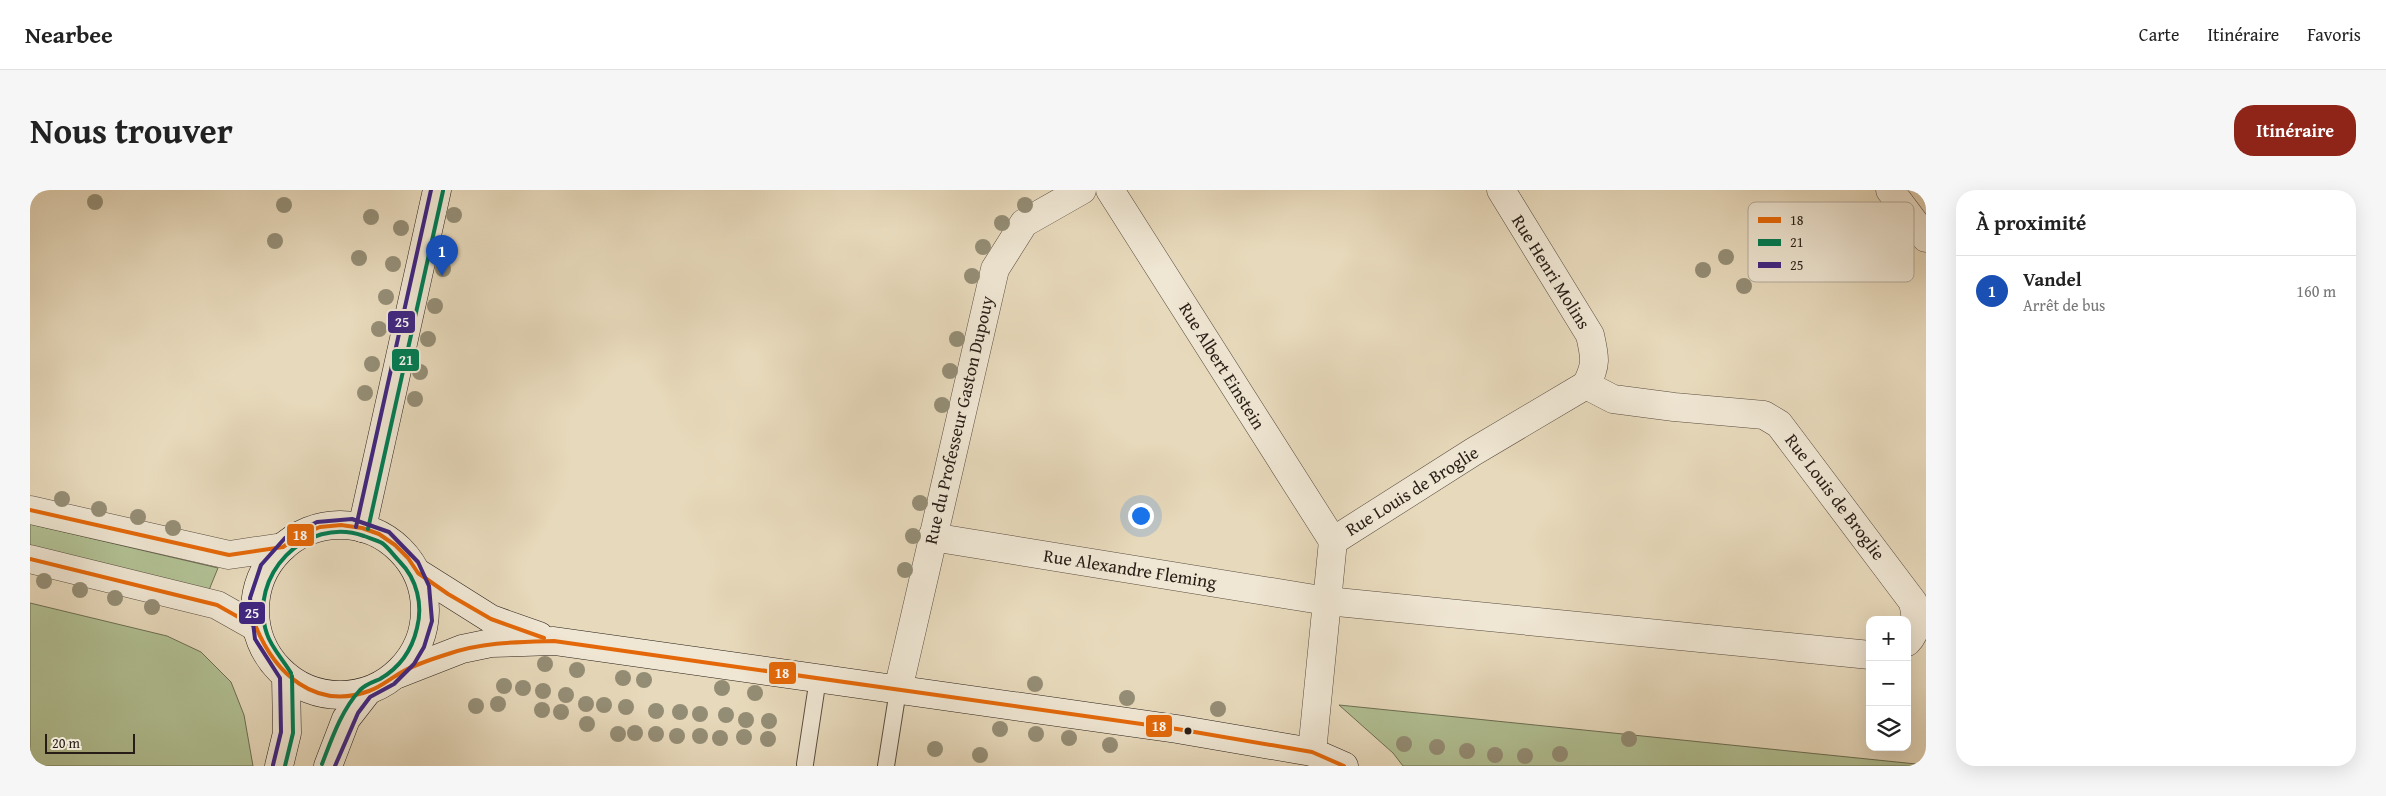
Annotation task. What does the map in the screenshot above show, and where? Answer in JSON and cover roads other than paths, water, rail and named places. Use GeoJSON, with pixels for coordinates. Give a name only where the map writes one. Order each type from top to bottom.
{"type":"FeatureCollection","features":[{"type":"Feature","properties":{"kind":"street"},"geometry":{"type":"LineString","coordinates":[[362,528],[436,190]]}},
{"type":"Feature","properties":{"kind":"street","name":"Rue du Professeur Gaston Dupouy"},"geometry":{"type":"LineString","coordinates":[[898,690],[995,268],[1024,223],[1082,190]]}},
{"type":"Feature","properties":{"kind":"street","name":"Rue Albert Einstein"},"geometry":{"type":"LineString","coordinates":[[1110,190],[1334,541]]}},
{"type":"Feature","properties":{"kind":"street","name":"Rue Henri Molins"},"geometry":{"type":"LineString","coordinates":[[1501,190],[1590,335],[1595,355],[1594,370],[1586,385]]}},
{"type":"Feature","properties":{"kind":"street"},"geometry":{"type":"LineString","coordinates":[[1890,190],[1899,202]]}},
{"type":"Feature","properties":{"kind":"street"},"geometry":{"type":"LineString","coordinates":[[1914,222],[1926,238]]}},
{"type":"Feature","properties":{"kind":"street","name":"Rue Louis de Broglie"},"geometry":{"type":"LineString","coordinates":[[1312,752],[1334,541],[1473,452],[1586,385],[1613,399],[1674,407],[1764,415],[1779,424],[1913,602],[1917,622],[1914,636],[1911,639]]}},
{"type":"Feature","properties":{"kind":"street"},"geometry":{"type":"LineString","coordinates":[[30,510],[229,554],[283,547]]}},
{"type":"Feature","properties":{"kind":"street"},"geometry":{"type":"LineString","coordinates":[[398,674],[415,653],[424,627],[425,600],[418,574],[408,558],[395,545],[379,534],[362,528],[341,525],[320,527],[300,535],[283,547],[269,563],[260,582],[255,602],[256,627],[272,661],[286,676],[304,688],[324,694],[346,695],[367,692],[398,674],[462,649],[491,643],[554,641],[1058,711],[1312,752],[1344,766]]}},
{"type":"Feature","properties":{"kind":"street","name":"Rue Alexandre Fleming"},"geometry":{"type":"LineString","coordinates":[[932,537],[1327,601]]}},
{"type":"Feature","properties":{"kind":"street"},"geometry":{"type":"LineString","coordinates":[[30,559],[217,605],[256,627]]}},
{"type":"Feature","properties":{"kind":"street"},"geometry":{"type":"LineString","coordinates":[[418,574],[491,619],[554,641]]}},
{"type":"Feature","properties":{"kind":"street"},"geometry":{"type":"LineString","coordinates":[[1327,601],[1866,655]]}},
{"type":"Feature","properties":{"kind":"street"},"geometry":{"type":"LineString","coordinates":[[279,766],[287,733],[286,676]]}},
{"type":"Feature","properties":{"kind":"street"},"geometry":{"type":"LineString","coordinates":[[328,766],[346,719],[367,692]]}},
{"type":"Feature","properties":{"kind":"lane"},"geometry":{"type":"LineString","coordinates":[[805,764],[818,678]]}},
{"type":"Feature","properties":{"kind":"lane"},"geometry":{"type":"LineString","coordinates":[[886,766],[898,690]]}},
{"type":"Feature","properties":{"kind":"place","name":"Vandel"},"geometry":{"type":"Point","coordinates":[442,276]}}]}
